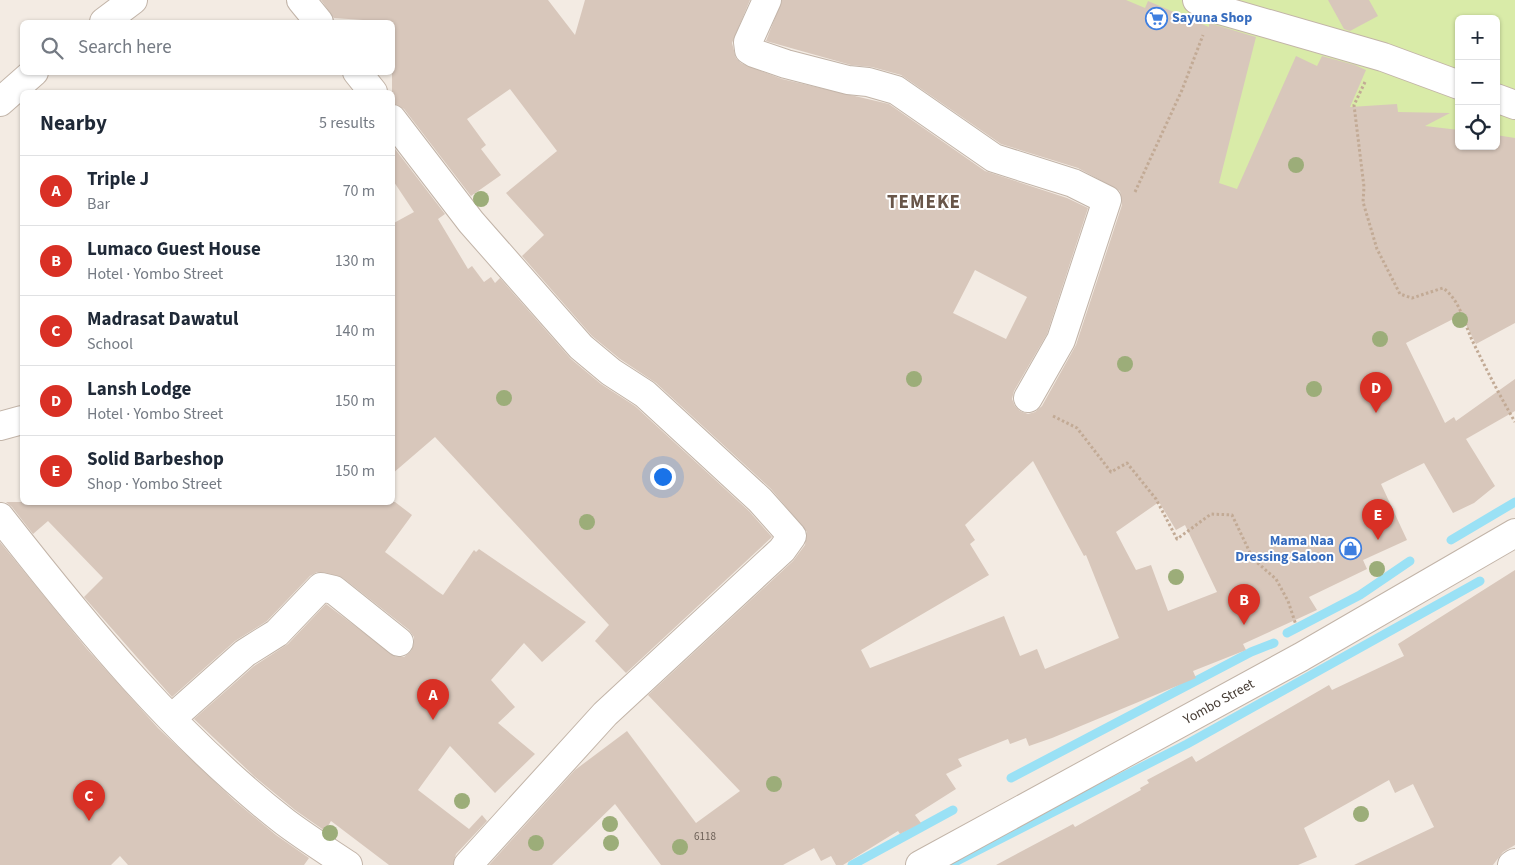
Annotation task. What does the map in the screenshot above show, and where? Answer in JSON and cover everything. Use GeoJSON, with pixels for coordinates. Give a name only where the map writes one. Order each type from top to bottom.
{"type":"FeatureCollection","features":[{"type":"Feature","properties":{"kind":"street"},"geometry":{"type":"LineString","coordinates":[[107,20],[133,0]]}},
{"type":"Feature","properties":{"kind":"street"},"geometry":{"type":"LineString","coordinates":[[301,0],[317,20]]}},
{"type":"Feature","properties":{"kind":"street"},"geometry":{"type":"LineString","coordinates":[[767,0],[748,42],[749,50],[754,53],[786,64],[896,90],[994,158],[1073,183],[1107,200],[1061,340],[1028,398]]}},
{"type":"Feature","properties":{"kind":"street"},"geometry":{"type":"LineString","coordinates":[[1205,4],[1383,57],[1455,84]]}},
{"type":"Feature","properties":{"kind":"street"},"geometry":{"type":"LineString","coordinates":[[0,102],[31,75]]}},
{"type":"Feature","properties":{"kind":"street"},"geometry":{"type":"LineString","coordinates":[[359,75],[371,90]]}},
{"type":"Feature","properties":{"kind":"street"},"geometry":{"type":"LineString","coordinates":[[1500,99],[1515,105]]}},
{"type":"Feature","properties":{"kind":"street"},"geometry":{"type":"LineString","coordinates":[[395,123],[477,229],[581,347],[611,372],[645,394],[760,500],[792,536],[782,550],[606,714],[468,865]]}},
{"type":"Feature","properties":{"kind":"street"},"geometry":{"type":"LineString","coordinates":[[0,426],[20,421]]}},
{"type":"Feature","properties":{"kind":"street"},"geometry":{"type":"LineString","coordinates":[[0,517],[107,651],[205,752],[285,822],[348,865]]}},
{"type":"Feature","properties":{"kind":"street","name":"Yombo Street"},"geometry":{"type":"LineString","coordinates":[[920,865],[1301,657],[1515,533]]}},
{"type":"Feature","properties":{"kind":"street"},"geometry":{"type":"LineString","coordinates":[[172,718],[245,653],[277,633],[321,587],[334,590],[399,642]]}},
{"type":"Feature","properties":{"kind":"path"},"geometry":{"type":"LineString","coordinates":[[1107,200],[1128,206],[1182,90],[1205,4]]}},
{"type":"Feature","properties":{"kind":"path"},"geometry":{"type":"LineString","coordinates":[[1383,57],[1364,83],[1354,105],[1364,187],[1363,202],[1377,249],[1400,294],[1412,298],[1443,288],[1450,293],[1457,304],[1472,340],[1515,422]]}},
{"type":"Feature","properties":{"kind":"path"},"geometry":{"type":"LineString","coordinates":[[1028,398],[1055,418],[1077,428],[1111,472],[1128,463],[1156,499],[1177,539],[1211,514],[1232,515],[1253,559],[1276,579],[1288,601],[1297,628],[1301,657]]}},
{"type":"Feature","properties":{"kind":"green space"},"geometry":{"type":"Polygon","coordinates":[[[1097,0],[1515,0],[1515,317],[1240,228],[1097,0]]]}},
{"type":"Feature","properties":{"kind":"building"},"geometry":{"type":"Polygon","coordinates":[[[321,0],[548,0],[575,35],[585,0],[750,0],[732,43],[736,58],[741,63],[782,79],[889,104],[985,171],[1067,198],[1088,208],[1047,334],[1014,391],[1012,399],[1015,406],[1020,411],[1028,414],[1035,412],[1042,406],[1076,345],[1122,205],[1120,191],[1078,168],[1001,144],[901,75],[872,67],[851,65],[766,41],[782,0],[1126,0],[1145,8],[1148,1],[1209,27],[1209,23],[1256,37],[1219,183],[1237,189],[1296,56],[1317,66],[1322,56],[1355,65],[1366,70],[1350,107],[1397,104],[1398,112],[1450,113],[1425,126],[1455,130],[1455,150],[1500,150],[1500,136],[1515,138],[1515,323],[1476,344],[1461,315],[1406,343],[1445,423],[1454,417],[1456,421],[1515,379],[1515,411],[1466,439],[1495,486],[1474,503],[1453,513],[1424,463],[1381,484],[1407,540],[1363,560],[1367,569],[1309,597],[1317,610],[1243,644],[1246,650],[1193,671],[1196,678],[1052,738],[1029,746],[1026,738],[1010,744],[1008,739],[958,759],[962,766],[946,774],[956,789],[915,815],[921,823],[900,834],[898,831],[843,865],[836,865],[831,856],[821,861],[814,848],[783,865],[661,865],[615,804],[552,865],[489,865],[575,770],[627,731],[696,823],[740,791],[648,695],[793,561],[805,545],[807,532],[771,489],[656,383],[620,359],[592,336],[522,256],[544,235],[506,193],[557,151],[510,89],[467,119],[486,145],[481,149],[501,175],[471,196],[404,109],[395,105],[395,90],[392,90],[392,75],[395,75],[395,20],[334,18],[321,0]],[[975,270],[953,313],[1006,339],[1027,297],[975,270]],[[1033,461],[965,525],[975,540],[970,544],[989,575],[861,650],[870,668],[1004,616],[1020,656],[1037,649],[1045,669],[1119,638],[1086,555],[1084,556],[1033,461]],[[1159,502],[1116,532],[1136,570],[1151,565],[1168,611],[1217,592],[1185,525],[1176,530],[1159,502]]]}},
{"type":"Feature","properties":{"kind":"building"},"geometry":{"type":"Polygon","coordinates":[[[1328,0],[1369,0],[1378,16],[1350,31],[1344,29],[1328,0]]]}},
{"type":"Feature","properties":{"kind":"building"},"geometry":{"type":"Polygon","coordinates":[[[395,149],[445,214],[438,219],[468,269],[472,266],[484,282],[491,277],[495,283],[500,278],[571,359],[601,384],[635,406],[749,511],[772,537],[626,673],[595,641],[609,625],[435,437],[395,471],[395,222],[414,212],[395,184],[395,149]]]}},
{"type":"Feature","properties":{"kind":"building"},"geometry":{"type":"Polygon","coordinates":[[[6,502],[20,502],[20,505],[395,505],[395,502],[412,515],[385,552],[443,595],[474,550],[476,552],[479,549],[586,622],[542,662],[524,643],[491,680],[515,707],[498,723],[535,754],[495,793],[450,746],[418,790],[469,829],[482,815],[487,821],[456,854],[453,865],[389,865],[331,821],[325,831],[295,810],[255,777],[194,719],[254,666],[288,644],[326,604],[396,657],[404,657],[411,651],[414,637],[409,630],[343,578],[317,572],[310,576],[267,621],[235,641],[172,697],[84,597],[103,578],[48,521],[33,534],[6,502]]]}},
{"type":"Feature","properties":{"kind":"building"},"geometry":{"type":"Polygon","coordinates":[[[0,542],[87,649],[158,728],[235,801],[276,835],[309,858],[304,865],[128,865],[120,856],[111,865],[0,865],[0,542]]]}},
{"type":"Feature","properties":{"kind":"building"},"geometry":{"type":"Polygon","coordinates":[[[1515,570],[1515,845],[1503,852],[1493,865],[1354,865],[1434,827],[1413,784],[1395,793],[1389,780],[1304,828],[1317,857],[1298,865],[996,865],[1073,824],[1075,827],[1141,790],[1140,788],[1149,783],[1147,780],[1192,756],[1196,762],[1329,685],[1332,690],[1404,656],[1398,644],[1515,570]]]}},
{"type":"Feature","properties":{"kind":"waterway"},"geometry":{"type":"LineString","coordinates":[[1451,540],[1515,502]]}},
{"type":"Feature","properties":{"kind":"waterway"},"geometry":{"type":"LineString","coordinates":[[1287,633],[1360,595],[1410,561]]}},
{"type":"Feature","properties":{"kind":"waterway"},"geometry":{"type":"LineString","coordinates":[[949,865],[1187,744],[1480,581]]}},
{"type":"Feature","properties":{"kind":"waterway"},"geometry":{"type":"LineString","coordinates":[[1011,778],[1251,652],[1274,643]]}},
{"type":"Feature","properties":{"kind":"waterway"},"geometry":{"type":"LineString","coordinates":[[852,865],[953,810]]}},
{"type":"Feature","properties":{"kind":"place","name":"Sayuna Shop"},"geometry":{"type":"Point","coordinates":[1156,18]}},
{"type":"Feature","properties":{"kind":"place","name":"Lansh Lodge"},"geometry":{"type":"Point","coordinates":[1376,413]}},
{"type":"Feature","properties":{"kind":"place","name":"Solid Barbeshop"},"geometry":{"type":"Point","coordinates":[1378,540]}},
{"type":"Feature","properties":{"kind":"place","name":"Mama Naa Dressing Saloon"},"geometry":{"type":"Point","coordinates":[1350,549]}},
{"type":"Feature","properties":{"kind":"place","name":"Lumaco Guest House"},"geometry":{"type":"Point","coordinates":[1244,625]}},
{"type":"Feature","properties":{"kind":"place","name":"Triple J"},"geometry":{"type":"Point","coordinates":[433,720]}},
{"type":"Feature","properties":{"kind":"place","name":"Madrasat Dawatul"},"geometry":{"type":"Point","coordinates":[89,821]}},
{"type":"Feature","properties":{"kind":"district","name":"TEMEKE"},"geometry":{"type":"Point","coordinates":[924,202]}}]}
